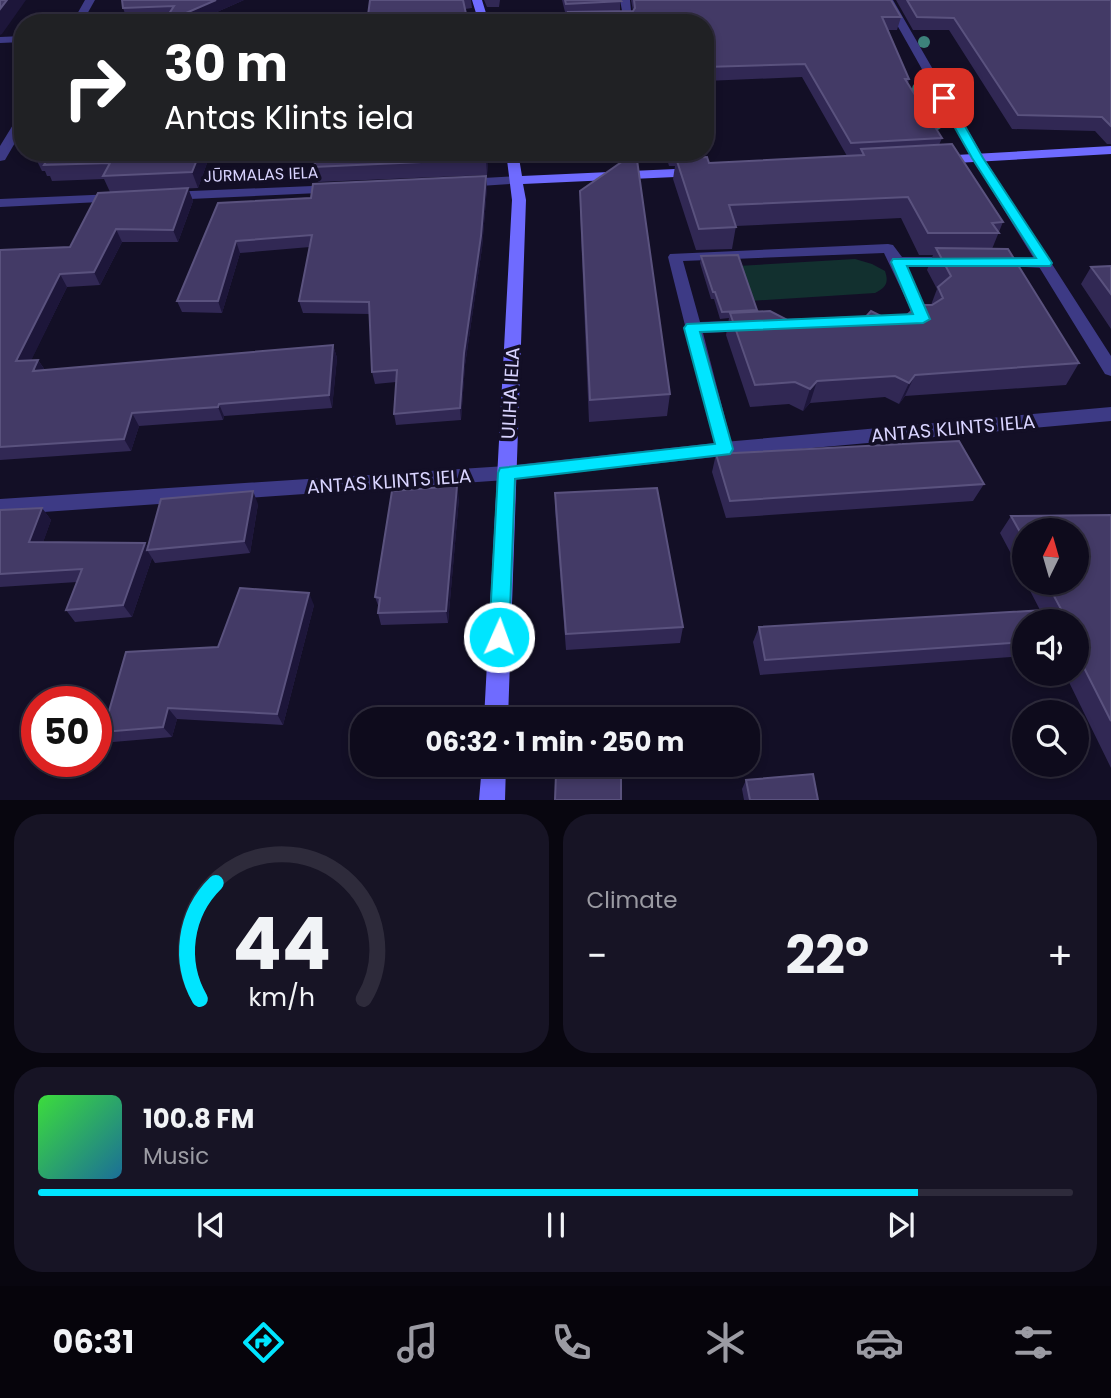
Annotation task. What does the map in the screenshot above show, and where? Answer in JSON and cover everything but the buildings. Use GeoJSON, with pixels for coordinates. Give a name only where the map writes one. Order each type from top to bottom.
{"type":"FeatureCollection","features":[{"type":"Feature","properties":{"kind":"main road"},"geometry":{"type":"LineString","coordinates":[[922,161],[1111,150]]}},
{"type":"Feature","properties":{"kind":"main road","name":"ULIHA IELA"},"geometry":{"type":"LineString","coordinates":[[496,707],[518,180],[514,161]]}},
{"type":"Feature","properties":{"kind":"main road"},"geometry":{"type":"LineString","coordinates":[[518,180],[713,171]]}},
{"type":"Feature","properties":{"kind":"main road"},"geometry":{"type":"LineString","coordinates":[[492,800],[493,777]]}},
{"type":"Feature","properties":{"kind":"street"},"geometry":{"type":"LineString","coordinates":[[888,0],[978,158],[1111,370]]}},
{"type":"Feature","properties":{"kind":"street"},"geometry":{"type":"LineString","coordinates":[[0,157],[14,133]]}},
{"type":"Feature","properties":{"kind":"street"},"geometry":{"type":"LineString","coordinates":[[450,184],[518,180]]}},
{"type":"Feature","properties":{"kind":"street","name":"JŪRMALAS IELA"},"geometry":{"type":"LineString","coordinates":[[157,196],[352,188]]}},
{"type":"Feature","properties":{"kind":"street"},"geometry":{"type":"LineString","coordinates":[[0,203],[129,198]]}},
{"type":"Feature","properties":{"kind":"street"},"geometry":{"type":"LineString","coordinates":[[692,328],[923,319],[898,262],[888,248],[675,257],[692,328],[724,449]]}},
{"type":"Feature","properties":{"kind":"street"},"geometry":{"type":"LineString","coordinates":[[898,262],[1045,263]]}},
{"type":"Feature","properties":{"kind":"street","name":"ANTAS KLINTS IELA"},"geometry":{"type":"LineString","coordinates":[[0,508],[506,473],[724,449],[1111,414]]}},
{"type":"Feature","properties":{"kind":"green space"},"geometry":{"type":"Polygon","coordinates":[[[855,259],[885,271],[887,279],[884,287],[875,293],[750,301],[738,266],[855,259]]]}},
{"type":"Feature","properties":{"kind":"route"},"geometry":{"type":"LineString","coordinates":[[499,637],[506,473],[724,449],[692,328],[923,319],[898,262],[1045,263],[978,158],[944,98]]}}]}
